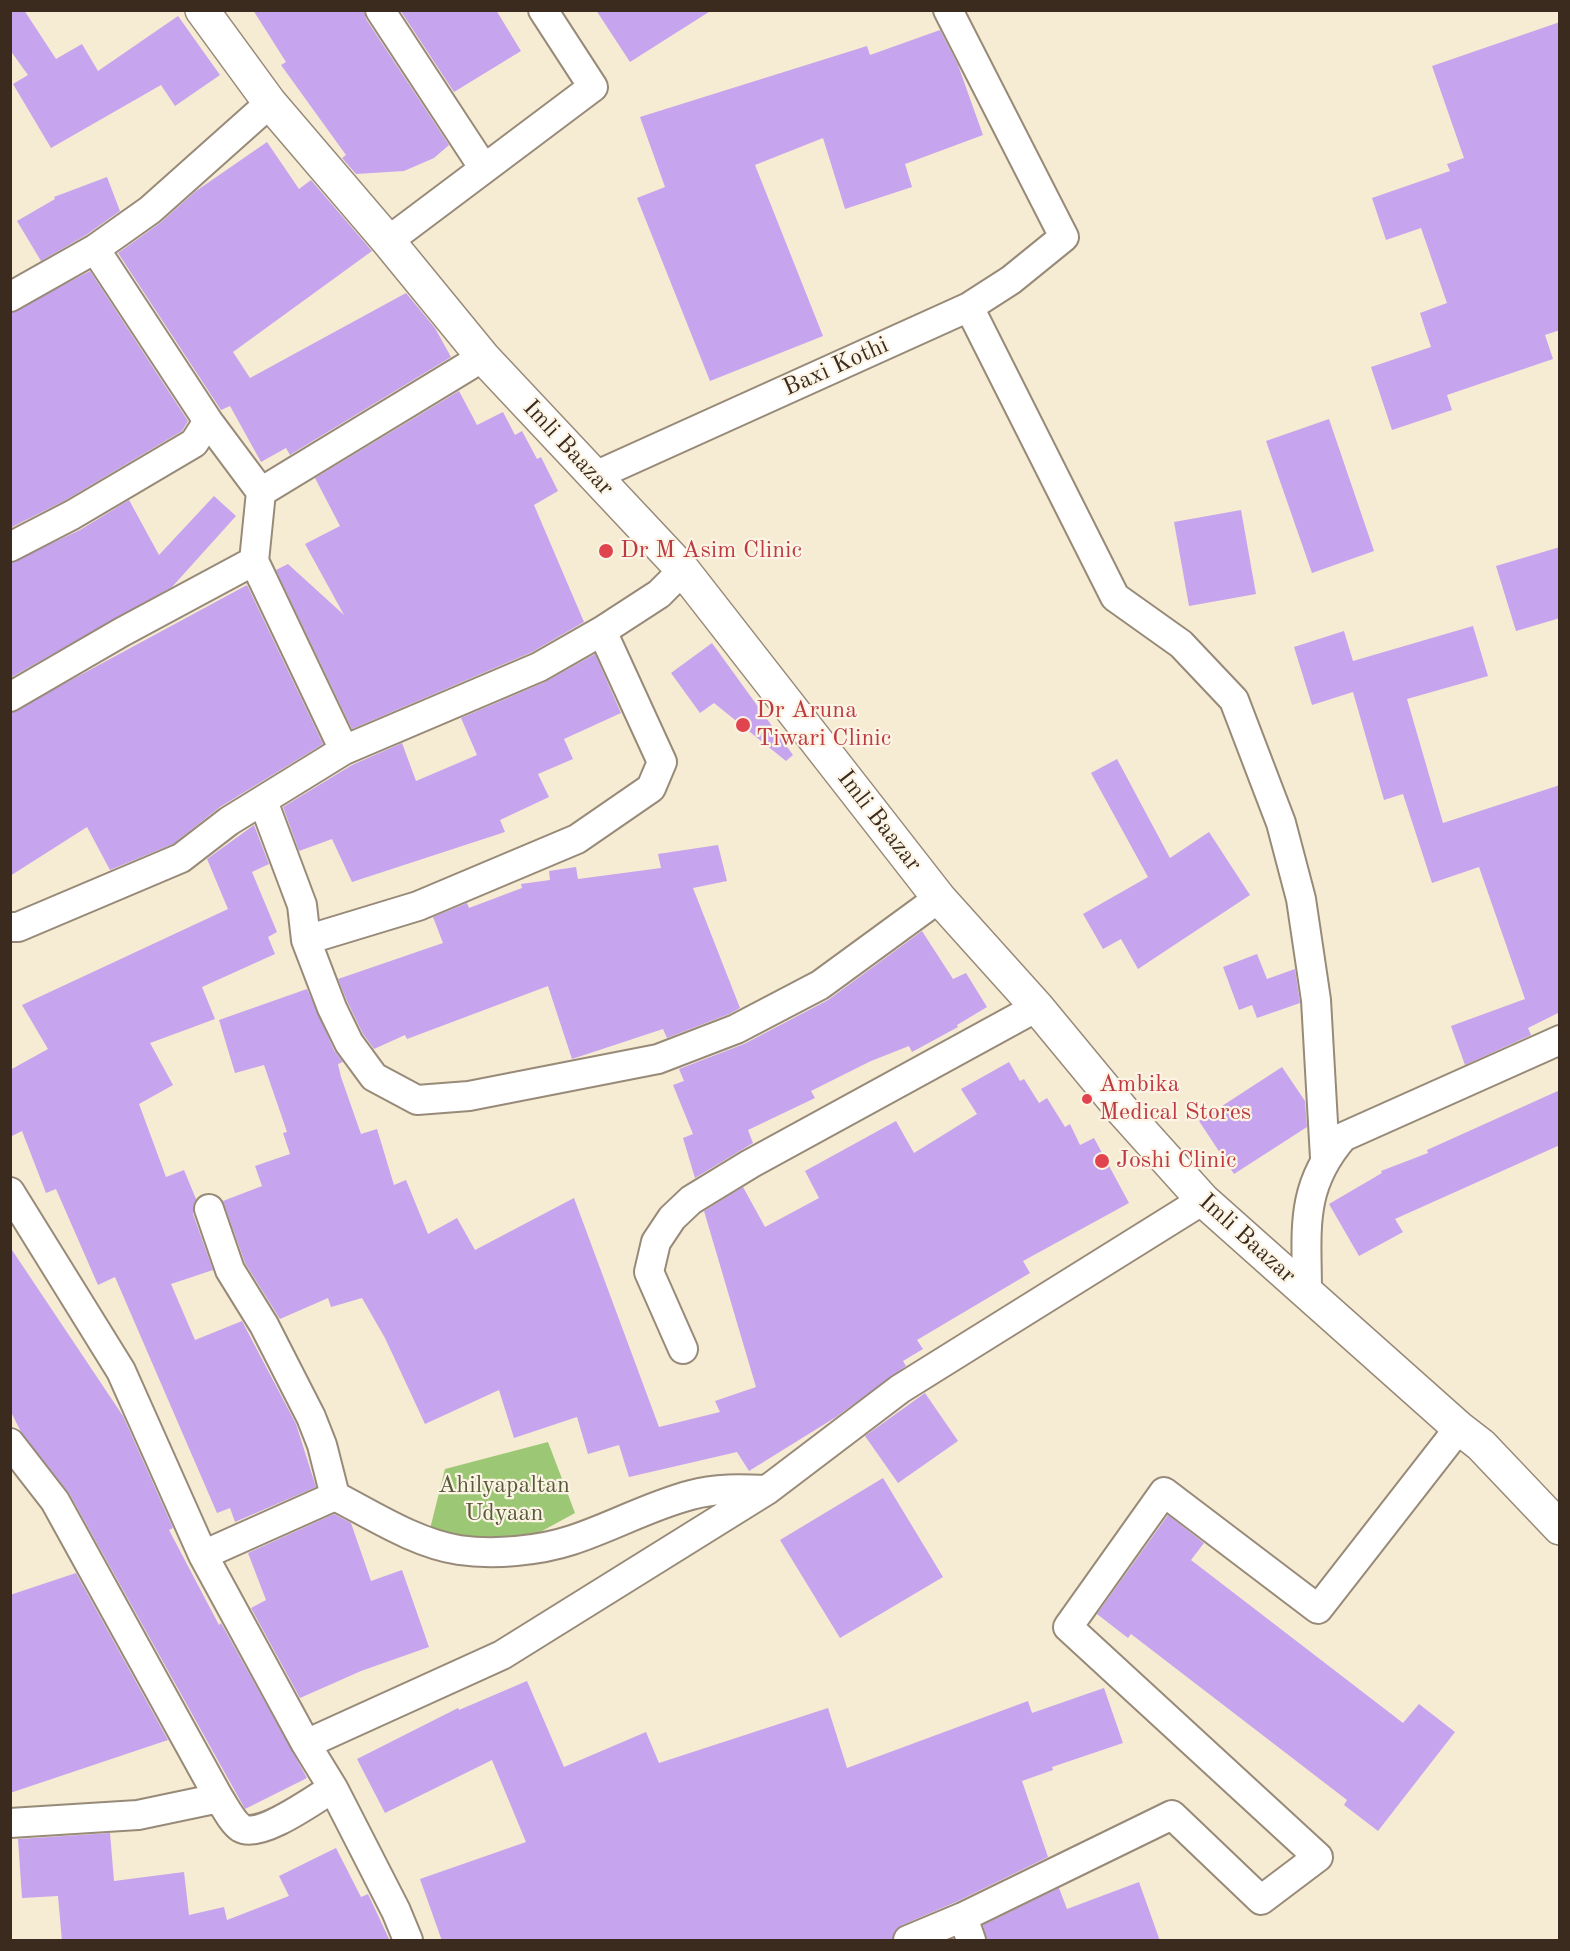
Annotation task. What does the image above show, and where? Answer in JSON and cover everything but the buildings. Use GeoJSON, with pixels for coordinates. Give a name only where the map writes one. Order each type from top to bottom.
{"type":"FeatureCollection","features":[{"type":"Feature","properties":{"kind":"main road","name":"Imli Baazar"},"geometry":{"type":"LineString","coordinates":[[202,10],[270,103],[483,357],[683,570],[939,898],[1037,1007],[1123,1111],[1203,1200],[1481,1445],[1560,1528]]}},
{"type":"Feature","properties":{"kind":"street"},"geometry":{"type":"LineString","coordinates":[[380,10],[483,167]]}},
{"type":"Feature","properties":{"kind":"street"},"geometry":{"type":"LineString","coordinates":[[388,241],[483,167],[593,87],[543,10]]}},
{"type":"Feature","properties":{"kind":"street","name":"Baxi Kothi"},"geometry":{"type":"LineString","coordinates":[[595,476],[969,307],[1011,280],[1064,237],[948,10]]}},
{"type":"Feature","properties":{"kind":"street"},"geometry":{"type":"LineString","coordinates":[[10,297],[95,249],[150,210],[270,103]]}},
{"type":"Feature","properties":{"kind":"street"},"geometry":{"type":"LineString","coordinates":[[95,249],[208,421],[261,492],[254,561],[344,750]]}},
{"type":"Feature","properties":{"kind":"street"},"geometry":{"type":"LineString","coordinates":[[969,307],[1114,597],[1181,644],[1234,700],[1281,823],[1301,898],[1316,1000],[1325,1158]]}},
{"type":"Feature","properties":{"kind":"street"},"geometry":{"type":"LineString","coordinates":[[261,492],[483,357]]}},
{"type":"Feature","properties":{"kind":"street"},"geometry":{"type":"LineString","coordinates":[[10,547],[72,515],[194,443],[208,421]]}},
{"type":"Feature","properties":{"kind":"street"},"geometry":{"type":"LineString","coordinates":[[10,697],[122,632],[254,561]]}},
{"type":"Feature","properties":{"kind":"street"},"geometry":{"type":"LineString","coordinates":[[10,927],[18,927],[181,858],[229,821],[344,750],[539,667],[602,631],[659,594],[683,570]]}},
{"type":"Feature","properties":{"kind":"street"},"geometry":{"type":"LineString","coordinates":[[306,940],[418,906],[576,839],[651,788],[662,762],[602,631]]}},
{"type":"Feature","properties":{"kind":"street"},"geometry":{"type":"LineString","coordinates":[[262,801],[302,905],[306,940],[332,1008],[349,1043],[374,1077],[417,1100],[469,1096],[658,1059],[736,1029],[820,985],[939,898]]}},
{"type":"Feature","properties":{"kind":"street"},"geometry":{"type":"LineString","coordinates":[[683,1349],[649,1272],[656,1242],[672,1218],[692,1200],[750,1164],[1037,1007]]}},
{"type":"Feature","properties":{"kind":"street"},"geometry":{"type":"LineString","coordinates":[[1307,1293],[1307,1206],[1325,1158],[1343,1137],[1560,1040]]}},
{"type":"Feature","properties":{"kind":"street"},"geometry":{"type":"LineString","coordinates":[[10,1192],[121,1371],[203,1556],[306,1744],[333,1788],[396,1911],[408,1941]]}},
{"type":"Feature","properties":{"kind":"street"},"geometry":{"type":"LineString","coordinates":[[306,1744],[502,1655],[767,1490],[900,1389],[1203,1200]]}},
{"type":"Feature","properties":{"kind":"street"},"geometry":{"type":"LineString","coordinates":[[209,1209],[230,1270],[264,1325],[311,1417],[322,1445],[335,1496],[402,1531],[458,1550],[497,1553],[571,1541],[621,1519],[692,1495],[728,1488],[767,1490]]}},
{"type":"Feature","properties":{"kind":"street"},"geometry":{"type":"LineString","coordinates":[[908,1941],[967,1929],[1172,1815],[1260,1900],[1318,1857],[1068,1627],[1164,1492],[1318,1609],[1459,1428]]}},
{"type":"Feature","properties":{"kind":"street"},"geometry":{"type":"LineString","coordinates":[[10,1443],[55,1501],[219,1798],[239,1826],[249,1831],[267,1827],[333,1788]]}},
{"type":"Feature","properties":{"kind":"street"},"geometry":{"type":"LineString","coordinates":[[203,1556],[335,1496]]}},
{"type":"Feature","properties":{"kind":"street"},"geometry":{"type":"LineString","coordinates":[[10,1823],[138,1815],[219,1798]]}},
{"type":"Feature","properties":{"kind":"green space","name":"Ahilyapaltan Udyaan"},"geometry":{"type":"Polygon","coordinates":[[[548,1442],[575,1513],[511,1548],[430,1529],[445,1469],[548,1442]]]}},
{"type":"Feature","properties":{"kind":"place","name":"Dr M Asim Clinic"},"geometry":{"type":"Point","coordinates":[606,551]}},
{"type":"Feature","properties":{"kind":"place","name":"Dr Aruna Tiwari Clinic"},"geometry":{"type":"Point","coordinates":[743,725]}},
{"type":"Feature","properties":{"kind":"place","name":"Ambika Medical Stores"},"geometry":{"type":"Point","coordinates":[1087,1099]}},
{"type":"Feature","properties":{"kind":"place","name":"Joshi Clinic"},"geometry":{"type":"Point","coordinates":[1102,1161]}}]}
